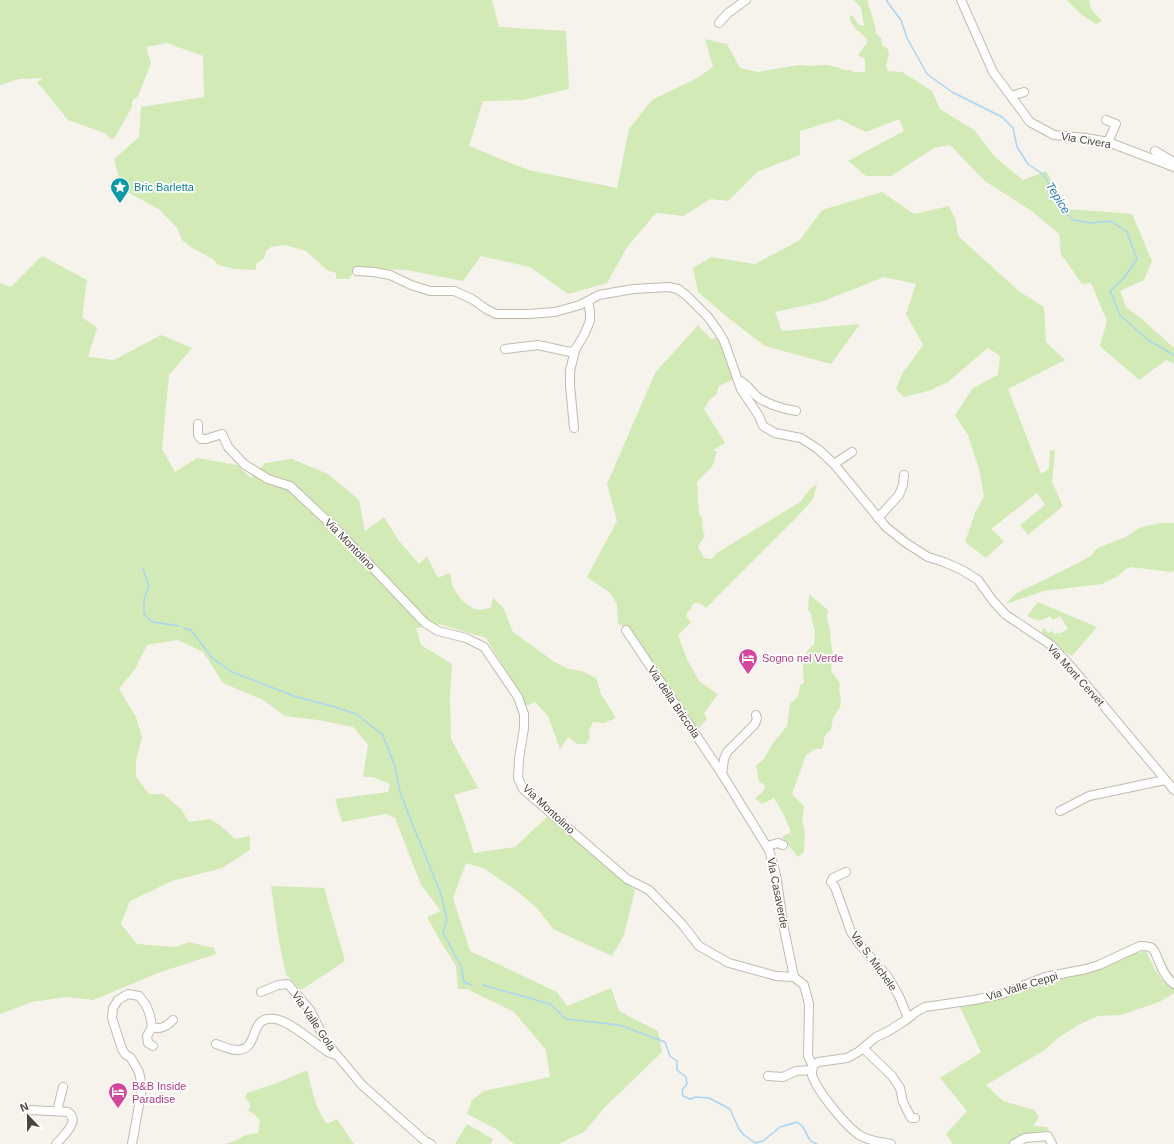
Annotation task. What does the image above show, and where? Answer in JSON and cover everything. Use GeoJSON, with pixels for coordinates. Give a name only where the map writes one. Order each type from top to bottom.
{"type":"FeatureCollection","features":[{"type":"Feature","properties":{"kind":"street"},"geometry":{"type":"LineString","coordinates":[[719,23],[728,13],[746,0]]}},
{"type":"Feature","properties":{"kind":"street","name":"Via Civera"},"geometry":{"type":"LineString","coordinates":[[961,0],[993,72],[1030,122],[1054,135],[1108,142],[1174,167]]}},
{"type":"Feature","properties":{"kind":"street"},"geometry":{"type":"LineString","coordinates":[[1011,96],[1024,92]]}},
{"type":"Feature","properties":{"kind":"street"},"geometry":{"type":"LineString","coordinates":[[1106,120],[1116,124],[1108,142]]}},
{"type":"Feature","properties":{"kind":"street"},"geometry":{"type":"LineString","coordinates":[[1155,151],[1174,162]]}},
{"type":"Feature","properties":{"kind":"street","name":"Via Mont Cervet"},"geometry":{"type":"LineString","coordinates":[[357,271],[390,275],[411,285],[430,291],[454,291],[472,299],[496,314],[555,312],[580,305],[599,296],[633,289],[670,287],[678,289],[708,317],[718,331],[724,341],[741,389],[758,416],[762,426],[775,433],[801,438],[818,449],[834,464],[886,527],[928,557],[962,570],[978,580],[993,601],[1006,615],[1051,645],[1074,669],[1174,790]]}},
{"type":"Feature","properties":{"kind":"street"},"geometry":{"type":"LineString","coordinates":[[574,428],[570,371],[575,350],[590,321],[588,301]]}},
{"type":"Feature","properties":{"kind":"street"},"geometry":{"type":"LineString","coordinates":[[505,349],[538,345],[570,352],[575,350]]}},
{"type":"Feature","properties":{"kind":"street"},"geometry":{"type":"LineString","coordinates":[[738,380],[743,382],[758,398],[784,409],[796,411]]}},
{"type":"Feature","properties":{"kind":"street","name":"Via Montolino"},"geometry":{"type":"LineString","coordinates":[[198,424],[198,435],[201,439],[222,434],[228,448],[244,464],[268,478],[290,486],[336,528],[425,623],[438,631],[466,638],[484,647],[518,697],[524,714],[524,728],[519,759],[518,778],[523,789],[627,879],[650,890],[682,924],[699,946],[729,963],[776,976],[794,976]]}},
{"type":"Feature","properties":{"kind":"street"},"geometry":{"type":"LineString","coordinates":[[834,464],[852,452]]}},
{"type":"Feature","properties":{"kind":"street"},"geometry":{"type":"LineString","coordinates":[[878,518],[899,495],[903,485],[904,475]]}},
{"type":"Feature","properties":{"kind":"street","name":"Via della Briccola"},"geometry":{"type":"LineString","coordinates":[[626,630],[722,774]]}},
{"type":"Feature","properties":{"kind":"street"},"geometry":{"type":"LineString","coordinates":[[722,774],[724,759],[727,752],[754,724],[757,718],[756,715]]}},
{"type":"Feature","properties":{"kind":"street","name":"Via Casaverde"},"geometry":{"type":"LineString","coordinates":[[722,774],[769,850],[776,875],[784,929],[794,976],[804,985],[809,1004],[808,1056],[817,1087],[852,1130],[861,1136],[878,1142],[891,1144]]}},
{"type":"Feature","properties":{"kind":"street"},"geometry":{"type":"LineString","coordinates":[[1060,811],[1089,796],[1165,780]]}},
{"type":"Feature","properties":{"kind":"street"},"geometry":{"type":"LineString","coordinates":[[767,846],[778,842],[783,845]]}},
{"type":"Feature","properties":{"kind":"street","name":"Via S. Michele"},"geometry":{"type":"LineString","coordinates":[[846,872],[833,878],[831,882],[835,887],[851,932],[860,945],[888,977],[899,996],[908,1018]]}},
{"type":"Feature","properties":{"kind":"street","name":"Via Valle Ceppi"},"geometry":{"type":"LineString","coordinates":[[768,1076],[783,1077],[796,1071],[812,1068],[818,1062],[847,1058],[858,1052],[876,1037],[887,1032],[925,1007],[974,1000],[1002,994],[1045,977],[1086,969],[1140,946],[1152,947],[1169,981],[1174,984]]}},
{"type":"Feature","properties":{"kind":"street","name":"Via Valle Gola"},"geometry":{"type":"LineString","coordinates":[[261,992],[278,985],[288,984],[310,1010],[326,1042],[362,1085],[425,1141],[431,1144]]}},
{"type":"Feature","properties":{"kind":"street"},"geometry":{"type":"LineString","coordinates":[[132,1144],[141,1094],[141,1082],[139,1072],[131,1058],[125,1054],[122,1049],[112,1018],[113,1008],[118,1000],[128,994],[139,996],[146,1005],[150,1015],[152,1027],[147,1036],[148,1043],[153,1046]]}},
{"type":"Feature","properties":{"kind":"street"},"geometry":{"type":"LineString","coordinates":[[216,1044],[235,1050],[244,1049],[249,1046],[256,1027],[261,1022],[268,1019],[276,1019],[286,1022],[328,1052],[337,1055]]}},
{"type":"Feature","properties":{"kind":"street"},"geometry":{"type":"LineString","coordinates":[[152,1027],[156,1028],[167,1026],[173,1020]]}},
{"type":"Feature","properties":{"kind":"street"},"geometry":{"type":"LineString","coordinates":[[863,1048],[892,1076],[900,1088],[903,1102],[911,1118],[915,1118]]}},
{"type":"Feature","properties":{"kind":"street"},"geometry":{"type":"LineString","coordinates":[[58,1111],[63,1087]]}},
{"type":"Feature","properties":{"kind":"street"},"geometry":{"type":"LineString","coordinates":[[31,1110],[58,1111],[72,1114],[74,1119],[72,1124],[56,1144]]}},
{"type":"Feature","properties":{"kind":"street"},"geometry":{"type":"LineString","coordinates":[[1014,1144],[1025,1138],[1048,1136],[1052,1144]]}},
{"type":"Feature","properties":{"kind":"green space"},"geometry":{"type":"Polygon","coordinates":[[[0,0],[492,0],[499,27],[566,31],[569,89],[523,100],[483,101],[469,146],[528,170],[617,188],[629,129],[652,100],[697,78],[713,67],[705,39],[727,44],[740,68],[758,72],[799,65],[826,65],[854,72],[865,72],[865,61],[864,58],[859,56],[859,53],[867,43],[867,40],[855,28],[850,16],[852,15],[859,25],[864,25],[861,8],[854,0],[867,0],[876,33],[881,38],[882,46],[887,48],[889,53],[886,66],[888,71],[902,72],[932,91],[940,109],[974,130],[996,158],[1023,180],[1046,171],[1068,209],[1132,214],[1152,261],[1144,280],[1120,291],[1126,307],[1174,348],[1174,364],[1166,360],[1139,380],[1100,346],[1107,321],[1091,283],[1082,284],[1061,254],[1059,234],[1033,212],[985,181],[950,145],[934,148],[891,176],[866,176],[848,161],[904,131],[899,119],[866,132],[839,119],[800,131],[800,155],[757,172],[728,201],[711,199],[683,216],[656,213],[627,247],[607,283],[568,294],[530,267],[481,256],[463,281],[406,270],[357,268],[349,279],[336,279],[336,273],[327,270],[306,251],[285,245],[271,247],[266,251],[264,258],[256,264],[256,270],[235,269],[218,265],[213,259],[192,248],[182,240],[177,228],[160,210],[122,189],[114,159],[139,137],[141,107],[204,97],[203,56],[167,43],[146,47],[151,63],[138,96],[132,101],[132,107],[114,139],[109,138],[107,134],[68,120],[37,82],[43,78],[19,79],[0,85],[0,0]]]}},
{"type":"Feature","properties":{"kind":"green space"},"geometry":{"type":"Polygon","coordinates":[[[1067,0],[1089,0],[1091,9],[1102,21],[1096,24],[1082,15],[1067,0]]]}},
{"type":"Feature","properties":{"kind":"green space"},"geometry":{"type":"Polygon","coordinates":[[[882,192],[914,214],[949,206],[956,221],[958,236],[1020,292],[1044,307],[1046,342],[1065,360],[1008,389],[1041,474],[1049,469],[1050,450],[1055,451],[1052,482],[1063,506],[1028,535],[1020,525],[1045,505],[1037,493],[991,529],[1004,541],[986,558],[965,542],[975,513],[984,496],[979,469],[968,435],[955,415],[973,388],[998,375],[1000,356],[988,348],[948,382],[928,391],[904,397],[896,389],[902,374],[923,345],[906,314],[916,284],[884,277],[821,302],[775,312],[782,331],[860,324],[831,364],[765,346],[698,292],[693,268],[711,257],[755,264],[800,240],[822,210],[882,192]]]}},
{"type":"Feature","properties":{"kind":"green space"},"geometry":{"type":"Polygon","coordinates":[[[42,256],[87,280],[82,317],[97,328],[88,357],[114,360],[161,335],[192,348],[169,375],[162,449],[175,472],[197,458],[237,465],[251,478],[265,463],[292,459],[328,474],[359,500],[365,531],[384,517],[399,541],[419,564],[427,556],[438,578],[449,573],[451,576],[452,585],[458,596],[467,604],[475,609],[485,609],[491,607],[493,598],[503,607],[513,632],[553,661],[568,669],[582,671],[596,678],[601,694],[616,718],[604,723],[593,722],[589,731],[590,738],[586,744],[577,744],[568,737],[560,749],[548,716],[535,702],[525,706],[515,685],[486,638],[439,624],[416,628],[421,645],[452,664],[450,696],[451,739],[478,788],[454,795],[474,853],[515,847],[547,817],[552,819],[635,890],[624,935],[612,956],[553,929],[537,908],[517,891],[485,869],[466,863],[453,898],[470,951],[557,992],[567,1006],[611,988],[619,1011],[658,1031],[662,1052],[604,1108],[584,1132],[558,1144],[514,1144],[496,1129],[467,1114],[472,1100],[484,1091],[550,1077],[546,1050],[514,1012],[467,989],[458,989],[456,966],[427,917],[441,911],[421,885],[395,818],[386,814],[342,822],[335,799],[388,792],[390,784],[373,777],[363,777],[368,745],[353,727],[318,720],[285,716],[263,700],[223,683],[203,652],[178,640],[147,645],[135,669],[119,689],[136,717],[142,737],[136,760],[136,777],[149,794],[163,794],[181,809],[189,822],[210,819],[221,826],[235,839],[250,836],[250,850],[222,868],[172,881],[130,901],[121,924],[137,944],[176,947],[189,942],[214,948],[216,954],[158,973],[93,1000],[66,997],[32,1002],[0,1014],[0,283],[11,287],[42,256]]]}},
{"type":"Feature","properties":{"kind":"green space"},"geometry":{"type":"Polygon","coordinates":[[[698,325],[711,339],[718,338],[734,379],[719,386],[716,395],[710,399],[704,409],[725,443],[713,450],[717,452],[712,467],[697,482],[699,513],[702,518],[705,536],[698,546],[704,558],[712,559],[717,553],[800,502],[811,488],[817,484],[813,499],[798,516],[706,608],[701,604],[695,603],[692,605],[691,610],[688,611],[686,616],[691,622],[678,635],[687,659],[699,681],[718,694],[704,713],[707,719],[697,730],[626,627],[618,624],[617,604],[609,592],[587,577],[617,521],[607,484],[655,373],[698,325]]]}},
{"type":"Feature","properties":{"kind":"green space"},"geometry":{"type":"Polygon","coordinates":[[[1161,523],[1174,523],[1174,571],[1171,572],[1131,567],[1102,584],[1044,591],[1006,604],[1015,594],[1082,561],[1092,555],[1095,550],[1100,547],[1126,537],[1141,527],[1161,523]]]}},
{"type":"Feature","properties":{"kind":"green space"},"geometry":{"type":"Polygon","coordinates":[[[809,594],[828,610],[827,618],[833,654],[831,671],[840,685],[839,690],[841,701],[840,707],[833,718],[831,730],[824,738],[824,744],[821,749],[815,749],[806,755],[792,794],[804,806],[802,822],[805,832],[804,852],[798,857],[782,837],[791,832],[784,815],[774,798],[762,804],[755,798],[763,791],[765,787],[765,785],[759,782],[756,765],[763,760],[773,743],[787,726],[790,704],[798,696],[800,685],[804,683],[803,661],[806,652],[814,645],[815,631],[811,613],[808,610],[809,594]]]}},
{"type":"Feature","properties":{"kind":"green space"},"geometry":{"type":"Polygon","coordinates":[[[1038,602],[1097,627],[1072,656],[1044,638],[1042,630],[1044,627],[1048,633],[1052,631],[1055,635],[1058,632],[1059,634],[1068,629],[1060,616],[1053,620],[1050,616],[1038,620],[1027,616],[1038,602]]]}},
{"type":"Feature","properties":{"kind":"green space"},"geometry":{"type":"Polygon","coordinates":[[[271,886],[324,888],[345,961],[301,990],[286,974],[279,942],[271,886]]]}},
{"type":"Feature","properties":{"kind":"green space"},"geometry":{"type":"Polygon","coordinates":[[[1146,951],[1161,978],[1169,986],[1174,988],[1174,993],[1159,1002],[1121,1015],[1098,1016],[1076,1026],[1058,1038],[1046,1049],[986,1085],[1003,1101],[1034,1110],[1039,1117],[1033,1126],[1047,1127],[1051,1135],[1010,1144],[953,1144],[946,1134],[967,1111],[940,1078],[981,1052],[959,1005],[1131,954],[1146,951]]]}},
{"type":"Feature","properties":{"kind":"green space"},"geometry":{"type":"Polygon","coordinates":[[[307,1070],[314,1098],[323,1118],[327,1124],[337,1119],[354,1144],[225,1144],[246,1135],[258,1133],[260,1121],[254,1114],[247,1110],[251,1107],[245,1098],[247,1093],[277,1083],[307,1070]]]}},
{"type":"Feature","properties":{"kind":"green space"},"geometry":{"type":"Polygon","coordinates":[[[467,1124],[493,1139],[491,1144],[455,1144],[467,1124]]]}},
{"type":"Feature","properties":{"kind":"waterway","name":"Tepice"},"geometry":{"type":"LineString","coordinates":[[887,0],[901,20],[907,38],[927,74],[952,92],[1002,117],[1013,128],[1017,147],[1028,164],[1044,175],[1064,211],[1073,220],[1091,223],[1111,221],[1127,232],[1137,259],[1124,278],[1110,291],[1120,315],[1148,340],[1174,355]]}},
{"type":"Feature","properties":{"kind":"waterway"},"geometry":{"type":"LineString","coordinates":[[143,569],[149,586],[144,600],[144,614],[152,622],[179,626]]}},
{"type":"Feature","properties":{"kind":"waterway"},"geometry":{"type":"LineString","coordinates":[[184,628],[191,630],[213,659],[232,672],[294,696],[356,714],[382,734],[395,766],[400,792],[441,894],[447,920],[443,933],[461,966],[464,982],[471,985]]}},
{"type":"Feature","properties":{"kind":"waterway"},"geometry":{"type":"LineString","coordinates":[[483,985],[550,1004],[566,1019],[619,1025],[665,1042],[670,1056],[677,1061],[677,1070],[686,1077],[687,1084],[682,1090],[683,1096],[690,1099],[696,1097],[709,1098],[730,1109],[739,1129],[744,1135],[755,1143],[763,1141],[780,1127],[797,1122],[802,1126],[810,1140],[817,1144]]}},
{"type":"Feature","properties":{"kind":"place","name":"Bric Barletta"},"geometry":{"type":"Point","coordinates":[120,204]}},
{"type":"Feature","properties":{"kind":"place","name":"Sogno nel Verde"},"geometry":{"type":"Point","coordinates":[748,675]}},
{"type":"Feature","properties":{"kind":"place","name":"B&B Inside Paradise"},"geometry":{"type":"Point","coordinates":[118,1109]}}]}
